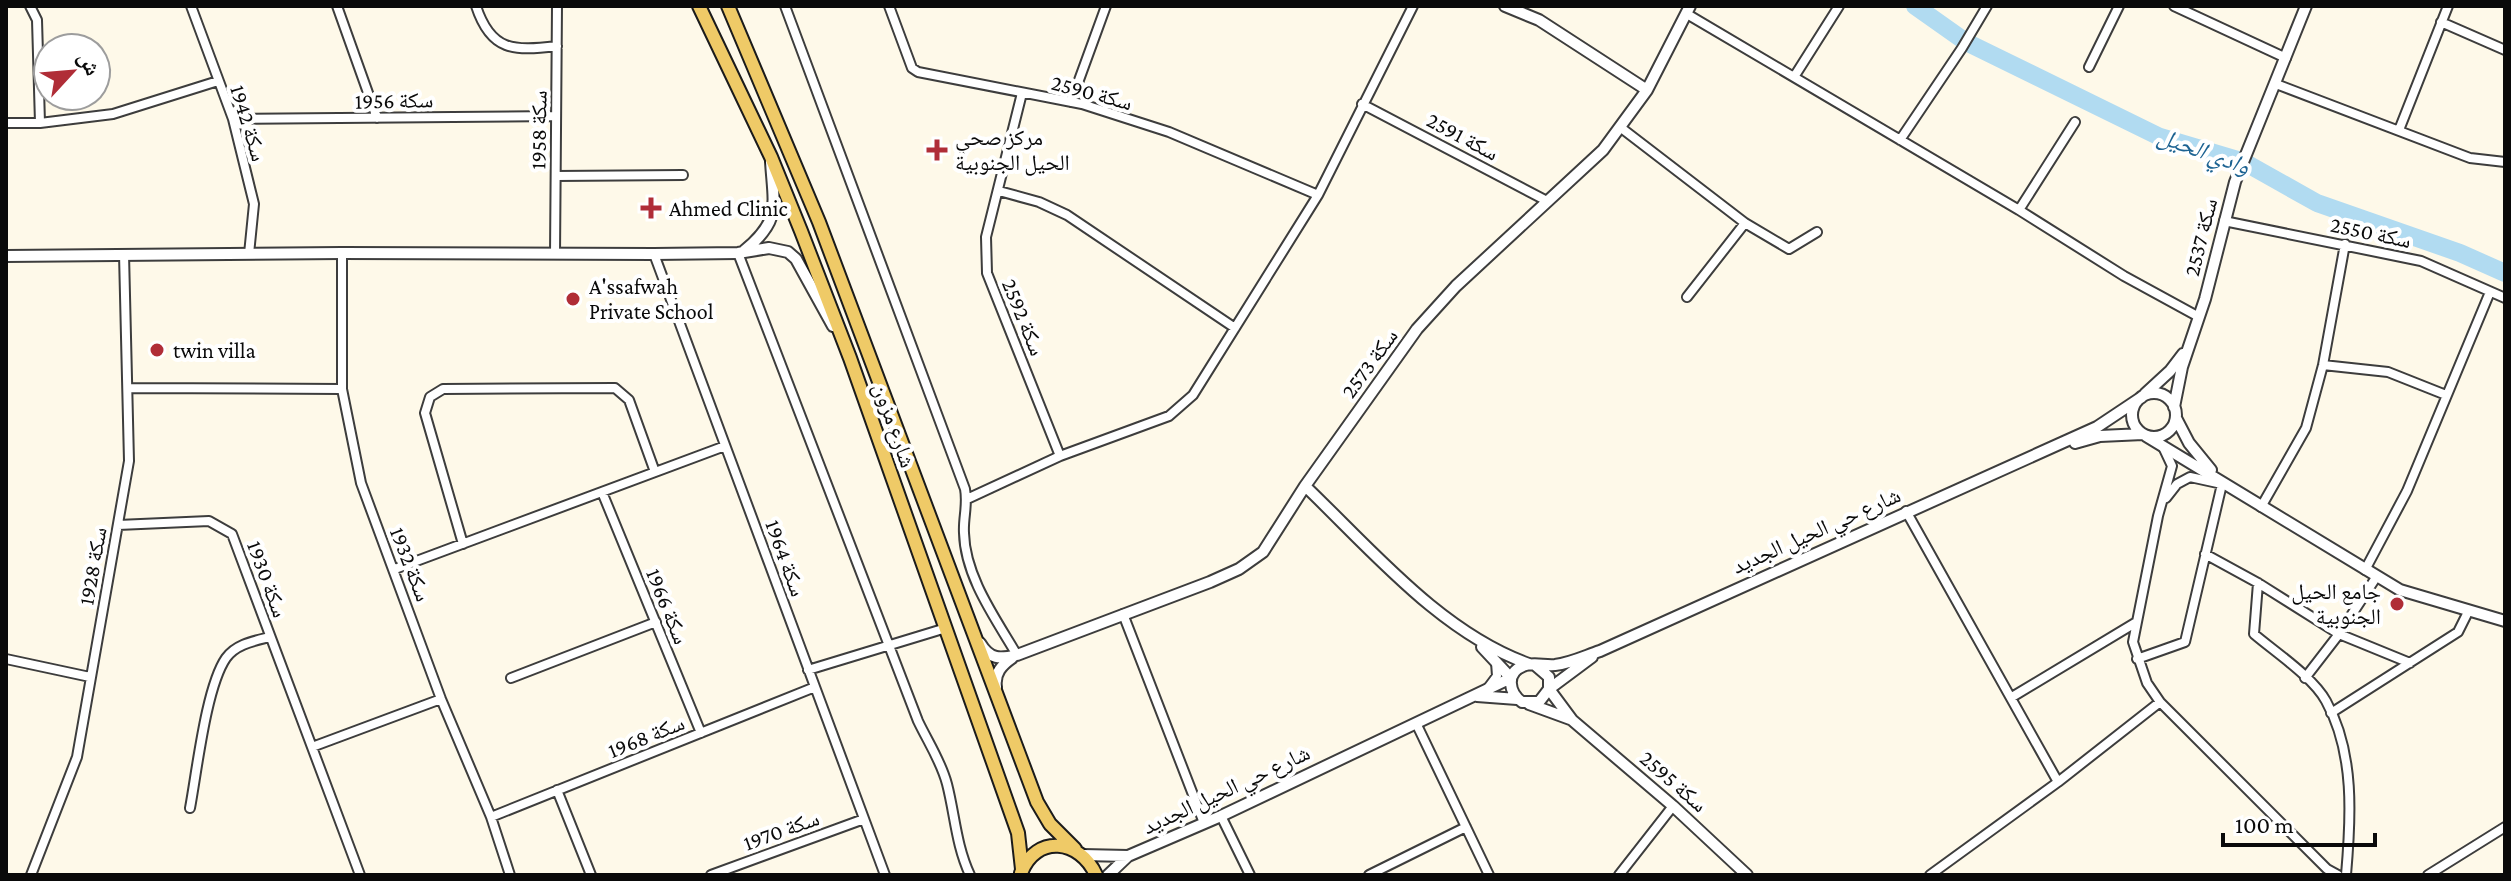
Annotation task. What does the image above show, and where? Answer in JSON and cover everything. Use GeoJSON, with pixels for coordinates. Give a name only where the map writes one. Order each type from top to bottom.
{"type":"FeatureCollection","features":[{"type":"Feature","properties":{"kind":"main road","name":"شارع مزون"},"geometry":{"type":"LineString","coordinates":[[699,6],[771,157],[850,358],[1018,833],[1021,872]]}},
{"type":"Feature","properties":{"kind":"main road","name":"شارع مزون"},"geometry":{"type":"LineString","coordinates":[[728,6],[819,222],[1037,802],[1050,824],[1079,852],[1096,875]]}},
{"type":"Feature","properties":{"kind":"main road"},"geometry":{"type":"LineString","coordinates":[[1021,872],[1038,850],[1063,846],[1079,852]]}},
{"type":"Feature","properties":{"kind":"street"},"geometry":{"type":"LineString","coordinates":[[30,6],[37,20],[40,123]]}},
{"type":"Feature","properties":{"kind":"street","name":"سكة 1942"},"geometry":{"type":"LineString","coordinates":[[191,6],[233,119],[254,204],[249,254]]}},
{"type":"Feature","properties":{"kind":"street"},"geometry":{"type":"LineString","coordinates":[[337,6],[377,118]]}},
{"type":"Feature","properties":{"kind":"street"},"geometry":{"type":"LineString","coordinates":[[476,6],[483,27],[489,35],[504,44],[536,48],[557,46]]}},
{"type":"Feature","properties":{"kind":"street","name":"سكة 1958"},"geometry":{"type":"LineString","coordinates":[[555,254],[557,6]]}},
{"type":"Feature","properties":{"kind":"street"},"geometry":{"type":"LineString","coordinates":[[785,6],[967,499],[964,534],[967,554],[989,607],[1017,655]]}},
{"type":"Feature","properties":{"kind":"street","name":"سكة 2590"},"geometry":{"type":"LineString","coordinates":[[889,6],[909,60],[918,72],[1071,102],[1169,132],[1318,195]]}},
{"type":"Feature","properties":{"kind":"street"},"geometry":{"type":"LineString","coordinates":[[1071,102],[1106,6]]}},
{"type":"Feature","properties":{"kind":"street"},"geometry":{"type":"LineString","coordinates":[[967,499],[1060,456],[1169,416],[1193,395],[1318,195],[1413,6]]}},
{"type":"Feature","properties":{"kind":"street"},"geometry":{"type":"LineString","coordinates":[[1505,6],[1539,20],[1647,90]]}},
{"type":"Feature","properties":{"kind":"street"},"geometry":{"type":"LineString","coordinates":[[1794,77],[1839,6]]}},
{"type":"Feature","properties":{"kind":"street"},"geometry":{"type":"LineString","coordinates":[[1900,140],[1987,6]]}},
{"type":"Feature","properties":{"kind":"street"},"geometry":{"type":"LineString","coordinates":[[2089,67],[2119,6]]}},
{"type":"Feature","properties":{"kind":"street"},"geometry":{"type":"LineString","coordinates":[[2174,6],[2286,58]]}},
{"type":"Feature","properties":{"kind":"street","name":"سكة 2537"},"geometry":{"type":"LineString","coordinates":[[2175,412],[2179,378],[2199,317],[2235,182],[2306,6]]}},
{"type":"Feature","properties":{"kind":"street"},"geometry":{"type":"LineString","coordinates":[[2399,130],[2448,6]]}},
{"type":"Feature","properties":{"kind":"street"},"geometry":{"type":"LineString","coordinates":[[1689,10],[2124,276],[2199,317]]}},
{"type":"Feature","properties":{"kind":"street","name":"سكة 2573"},"geometry":{"type":"LineString","coordinates":[[1017,655],[1239,569],[1263,552],[1305,486],[1417,329],[1456,286],[1603,150],[1647,90],[1689,10]]}},
{"type":"Feature","properties":{"kind":"street"},"geometry":{"type":"LineString","coordinates":[[2441,22],[2505,50]]}},
{"type":"Feature","properties":{"kind":"street"},"geometry":{"type":"LineString","coordinates":[[6,123],[40,123],[113,114],[218,81]]}},
{"type":"Feature","properties":{"kind":"street"},"geometry":{"type":"LineString","coordinates":[[2276,84],[2470,158],[2505,162]]}},
{"type":"Feature","properties":{"kind":"street","name":"سكة 2592"},"geometry":{"type":"LineString","coordinates":[[1022,93],[986,237],[987,273],[1060,456]]}},
{"type":"Feature","properties":{"kind":"street","name":"سكة 2591"},"geometry":{"type":"LineString","coordinates":[[1362,104],[1547,201]]}},
{"type":"Feature","properties":{"kind":"street","name":"سكة 1956"},"geometry":{"type":"LineString","coordinates":[[233,119],[556,116]]}},
{"type":"Feature","properties":{"kind":"street"},"geometry":{"type":"LineString","coordinates":[[2019,210],[2075,122]]}},
{"type":"Feature","properties":{"kind":"street"},"geometry":{"type":"LineString","coordinates":[[1620,127],[1745,223],[1789,249],[1817,232]]}},
{"type":"Feature","properties":{"kind":"street"},"geometry":{"type":"LineString","coordinates":[[740,252],[761,238],[770,224],[774,209],[771,157]]}},
{"type":"Feature","properties":{"kind":"street"},"geometry":{"type":"LineString","coordinates":[[556,176],[683,175]]}},
{"type":"Feature","properties":{"kind":"street"},"geometry":{"type":"LineString","coordinates":[[999,191],[1039,202],[1067,215],[1235,328]]}},
{"type":"Feature","properties":{"kind":"street","name":"سكة 2550"},"geometry":{"type":"LineString","coordinates":[[2224,221],[2421,261],[2505,298]]}},
{"type":"Feature","properties":{"kind":"street"},"geometry":{"type":"LineString","coordinates":[[1687,297],[1745,223]]}},
{"type":"Feature","properties":{"kind":"street"},"geometry":{"type":"LineString","coordinates":[[2261,507],[2306,428],[2323,365],[2345,244]]}},
{"type":"Feature","properties":{"kind":"street"},"geometry":{"type":"LineString","coordinates":[[6,256],[654,254],[777,249],[788,252],[796,259],[850,358]]}},
{"type":"Feature","properties":{"kind":"street"},"geometry":{"type":"LineString","coordinates":[[740,252],[918,721],[941,765],[957,838],[970,875]]}},
{"type":"Feature","properties":{"kind":"street","name":"سكة 1932"},"geometry":{"type":"LineString","coordinates":[[342,253],[342,389],[361,483],[441,699],[491,817],[510,875]]}},
{"type":"Feature","properties":{"kind":"street","name":"سكة 1928"},"geometry":{"type":"LineString","coordinates":[[31,875],[77,757],[129,461],[124,254]]}},
{"type":"Feature","properties":{"kind":"street","name":"سكة 1964"},"geometry":{"type":"LineString","coordinates":[[654,254],[885,875]]}},
{"type":"Feature","properties":{"kind":"street"},"geometry":{"type":"LineString","coordinates":[[2365,570],[2407,491],[2490,292]]}},
{"type":"Feature","properties":{"kind":"street"},"geometry":{"type":"LineString","coordinates":[[2050,449],[2097,427],[2142,397],[2170,371],[2189,346]]}},
{"type":"Feature","properties":{"kind":"street"},"geometry":{"type":"LineString","coordinates":[[2323,365],[2388,372],[2446,395]]}},
{"type":"Feature","properties":{"kind":"street"},"geometry":{"type":"LineString","coordinates":[[129,388],[342,389]]}},
{"type":"Feature","properties":{"kind":"street"},"geometry":{"type":"LineString","coordinates":[[463,544],[425,413],[430,397],[443,389],[615,388],[629,400],[655,472]]}},
{"type":"Feature","properties":{"kind":"street"},"geometry":{"type":"LineString","coordinates":[[2222,484],[2197,454],[2175,412],[2161,394],[2142,397],[2132,413],[2135,425],[2145,435],[2199,466],[2222,484],[2400,590],[2505,621]]}},
{"type":"Feature","properties":{"kind":"street"},"geometry":{"type":"LineString","coordinates":[[2050,449],[2100,436],[2160,437],[2171,430],[2175,412]]}},
{"type":"Feature","properties":{"kind":"street"},"geometry":{"type":"LineString","coordinates":[[2160,443],[2172,466],[2135,623],[2133,642],[2137,659],[2147,683],[2160,702],[2324,872],[2338,875]]}},
{"type":"Feature","properties":{"kind":"street"},"geometry":{"type":"LineString","coordinates":[[395,569],[725,446]]}},
{"type":"Feature","properties":{"kind":"street","name":"شارع حي الحيل الجديد"},"geometry":{"type":"LineString","coordinates":[[1532,664],[1559,664],[1600,651],[1906,511],[2050,449]]}},
{"type":"Feature","properties":{"kind":"street"},"geometry":{"type":"LineString","coordinates":[[2158,516],[2169,492],[2184,480],[2196,477],[2222,484]]}},
{"type":"Feature","properties":{"kind":"street"},"geometry":{"type":"LineString","coordinates":[[2137,659],[2185,642],[2222,484]]}},
{"type":"Feature","properties":{"kind":"street"},"geometry":{"type":"LineString","coordinates":[[1305,486],[1417,593],[1475,640],[1511,678]]}},
{"type":"Feature","properties":{"kind":"street","name":"سكة 1966"},"geometry":{"type":"LineString","coordinates":[[602,492],[701,733]]}},
{"type":"Feature","properties":{"kind":"street"},"geometry":{"type":"LineString","coordinates":[[1906,511],[2058,782]]}},
{"type":"Feature","properties":{"kind":"street","name":"سكة 1930"},"geometry":{"type":"LineString","coordinates":[[118,525],[209,521],[232,534],[360,875]]}},
{"type":"Feature","properties":{"kind":"street"},"geometry":{"type":"LineString","coordinates":[[2205,554],[2339,634],[2410,663]]}},
{"type":"Feature","properties":{"kind":"street"},"geometry":{"type":"LineString","coordinates":[[2305,678],[2339,634],[2377,576]]}},
{"type":"Feature","properties":{"kind":"street"},"geometry":{"type":"LineString","coordinates":[[2258,583],[2254,634],[2325,699],[2342,740],[2347,770],[2349,838],[2346,875]]}},
{"type":"Feature","properties":{"kind":"street"},"geometry":{"type":"LineString","coordinates":[[2331,713],[2458,632],[2469,610]]}},
{"type":"Feature","properties":{"kind":"street"},"geometry":{"type":"LineString","coordinates":[[1123,614],[1204,823]]}},
{"type":"Feature","properties":{"kind":"street"},"geometry":{"type":"LineString","coordinates":[[511,678],[656,622]]}},
{"type":"Feature","properties":{"kind":"street"},"geometry":{"type":"LineString","coordinates":[[969,622],[986,653],[999,659],[1017,655]]}},
{"type":"Feature","properties":{"kind":"street"},"geometry":{"type":"LineString","coordinates":[[2012,697],[2135,623]]}},
{"type":"Feature","properties":{"kind":"street"},"geometry":{"type":"LineString","coordinates":[[808,670],[946,628]]}},
{"type":"Feature","properties":{"kind":"street"},"geometry":{"type":"LineString","coordinates":[[190,808],[212,689],[226,657],[240,646],[270,637]]}},
{"type":"Feature","properties":{"kind":"street"},"geometry":{"type":"LineString","coordinates":[[1475,640],[1499,653],[1532,664],[1549,677],[1549,689],[1544,699],[1528,704],[1517,699],[1511,687],[1511,678],[1518,668],[1532,664]]}},
{"type":"Feature","properties":{"kind":"street","name":"شارع حي الحيل الجديد"},"geometry":{"type":"LineString","coordinates":[[1549,689],[1600,651]]}},
{"type":"Feature","properties":{"kind":"street"},"geometry":{"type":"LineString","coordinates":[[999,701],[995,679],[1006,662],[1017,655]]}},
{"type":"Feature","properties":{"kind":"street"},"geometry":{"type":"LineString","coordinates":[[6,659],[90,677]]}},
{"type":"Feature","properties":{"kind":"street"},"geometry":{"type":"LineString","coordinates":[[1488,688],[1498,672],[1496,661]]}},
{"type":"Feature","properties":{"kind":"street"},"geometry":{"type":"LineString","coordinates":[[1560,703],[1560,689],[1568,676]]}},
{"type":"Feature","properties":{"kind":"street","name":"شارع حي الحيل الجديد"},"geometry":{"type":"LineString","coordinates":[[1108,875],[1128,856],[1221,816],[1511,678]]}},
{"type":"Feature","properties":{"kind":"street","name":"سكة 1968"},"geometry":{"type":"LineString","coordinates":[[491,817],[815,687]]}},
{"type":"Feature","properties":{"kind":"street","name":"سكة 2595"},"geometry":{"type":"LineString","coordinates":[[1549,689],[1572,720],[1673,806],[1747,875]]}},
{"type":"Feature","properties":{"kind":"street","name":"شارع حي الحيل الجديد"},"geometry":{"type":"LineString","coordinates":[[1471,697],[1488,695],[1517,699]]}},
{"type":"Feature","properties":{"kind":"street"},"geometry":{"type":"LineString","coordinates":[[312,747],[441,699]]}},
{"type":"Feature","properties":{"kind":"street"},"geometry":{"type":"LineString","coordinates":[[1931,875],[2160,702]]}},
{"type":"Feature","properties":{"kind":"street","name":"سكة 2595"},"geometry":{"type":"LineString","coordinates":[[1528,704],[1572,720]]}},
{"type":"Feature","properties":{"kind":"street"},"geometry":{"type":"LineString","coordinates":[[1416,723],[1489,875]]}},
{"type":"Feature","properties":{"kind":"street"},"geometry":{"type":"LineString","coordinates":[[557,790],[591,875]]}},
{"type":"Feature","properties":{"kind":"street"},"geometry":{"type":"LineString","coordinates":[[1619,875],[1673,806]]}},
{"type":"Feature","properties":{"kind":"street"},"geometry":{"type":"LineString","coordinates":[[1221,816],[1250,875]]}},
{"type":"Feature","properties":{"kind":"street","name":"سكة 1970"},"geometry":{"type":"LineString","coordinates":[[711,875],[864,819]]}},
{"type":"Feature","properties":{"kind":"street"},"geometry":{"type":"LineString","coordinates":[[1369,875],[1466,827]]}},
{"type":"Feature","properties":{"kind":"street"},"geometry":{"type":"LineString","coordinates":[[2428,875],[2505,827]]}},
{"type":"Feature","properties":{"kind":"street","name":"شارع حي الحيل الجديد"},"geometry":{"type":"LineString","coordinates":[[1079,852],[1128,856]]}},
{"type":"Feature","properties":{"kind":"waterway","name":"وادي الحيل"},"geometry":{"type":"LineString","coordinates":[[1915,6],[1966,42],[2160,137],[2244,162],[2317,203],[2460,253],[2505,273]]}},
{"type":"Feature","properties":{"kind":"place","name":"مركز صحي الحيل الجنوبية"},"geometry":{"type":"Point","coordinates":[937,150]}},
{"type":"Feature","properties":{"kind":"place","name":"Ahmed Clinic"},"geometry":{"type":"Point","coordinates":[651,208]}},
{"type":"Feature","properties":{"kind":"place","name":"A'ssafwah Private School"},"geometry":{"type":"Point","coordinates":[573,299]}},
{"type":"Feature","properties":{"kind":"place","name":"twin villa"},"geometry":{"type":"Point","coordinates":[157,350]}},
{"type":"Feature","properties":{"kind":"place","name":"جامع الحيل الجنوبية"},"geometry":{"type":"Point","coordinates":[2397,604]}}]}
